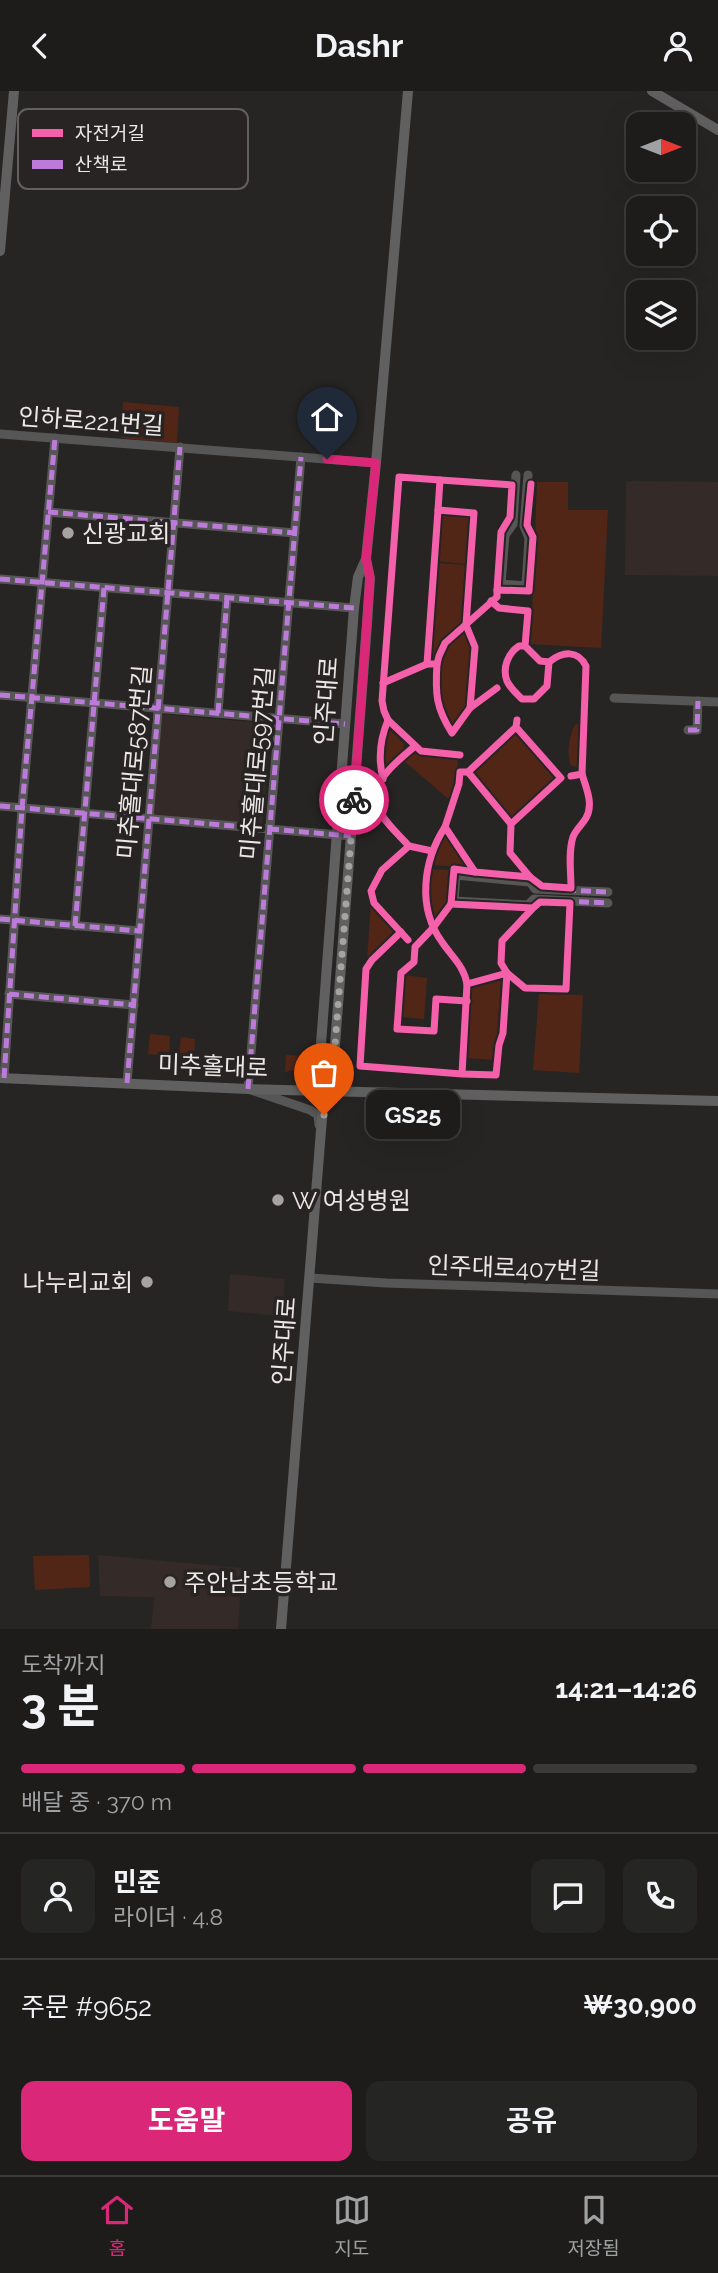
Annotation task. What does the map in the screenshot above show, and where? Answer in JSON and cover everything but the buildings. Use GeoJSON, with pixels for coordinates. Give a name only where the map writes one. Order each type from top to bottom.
{"type":"FeatureCollection","features":[{"type":"Feature","properties":{"kind":"main road"},"geometry":{"type":"LineString","coordinates":[[0,251],[15,91]]}},
{"type":"Feature","properties":{"kind":"main road","name":"인주대로"},"geometry":{"type":"LineString","coordinates":[[327,1056],[335,1045],[369,599],[370,578],[366,559],[408,91]]}},
{"type":"Feature","properties":{"kind":"main road"},"geometry":{"type":"LineString","coordinates":[[652,91],[718,130]]}},
{"type":"Feature","properties":{"kind":"main road","name":"인주대로"},"geometry":{"type":"LineString","coordinates":[[281,1629],[326,1092],[327,1056],[320,1044],[354,608],[358,577],[366,559]]}},
{"type":"Feature","properties":{"kind":"main road","name":"미추홀대로"},"geometry":{"type":"LineString","coordinates":[[2,1078],[326,1092],[718,1101]]}},
{"type":"Feature","properties":{"kind":"street","name":"인하로221번길"},"geometry":{"type":"LineString","coordinates":[[0,434],[376,463]]}},
{"type":"Feature","properties":{"kind":"street"},"geometry":{"type":"LineString","coordinates":[[2,1078],[22,808],[55,438]]}},
{"type":"Feature","properties":{"kind":"street","name":"미추홀대로587번길"},"geometry":{"type":"LineString","coordinates":[[127,1083],[180,447]]}},
{"type":"Feature","properties":{"kind":"street","name":"미추홀대로597번길"},"geometry":{"type":"LineString","coordinates":[[248,1089],[301,457]]}},
{"type":"Feature","properties":{"kind":"street"},"geometry":{"type":"LineString","coordinates":[[516,475],[513,524],[505,534],[501,584],[526,586],[529,538],[524,526],[528,475]]}},
{"type":"Feature","properties":{"kind":"street"},"geometry":{"type":"LineString","coordinates":[[48,512],[295,533]]}},
{"type":"Feature","properties":{"kind":"street"},"geometry":{"type":"LineString","coordinates":[[0,579],[354,608]]}},
{"type":"Feature","properties":{"kind":"street"},"geometry":{"type":"LineString","coordinates":[[75,926],[104,588]]}},
{"type":"Feature","properties":{"kind":"street"},"geometry":{"type":"LineString","coordinates":[[218,713],[227,598]]}},
{"type":"Feature","properties":{"kind":"street"},"geometry":{"type":"LineString","coordinates":[[0,695],[345,724]]}},
{"type":"Feature","properties":{"kind":"street"},"geometry":{"type":"LineString","coordinates":[[614,698],[718,702]]}},
{"type":"Feature","properties":{"kind":"street"},"geometry":{"type":"LineString","coordinates":[[688,730],[697,730],[698,701]]}},
{"type":"Feature","properties":{"kind":"street"},"geometry":{"type":"LineString","coordinates":[[0,806],[351,836]]}},
{"type":"Feature","properties":{"kind":"street"},"geometry":{"type":"LineString","coordinates":[[608,892],[535,889],[530,882],[456,875],[454,901],[528,905],[534,899],[608,902]]}},
{"type":"Feature","properties":{"kind":"street"},"geometry":{"type":"LineString","coordinates":[[0,919],[139,931]]}},
{"type":"Feature","properties":{"kind":"street"},"geometry":{"type":"LineString","coordinates":[[9,994],[134,1005]]}},
{"type":"Feature","properties":{"kind":"street"},"geometry":{"type":"LineString","coordinates":[[248,1089],[318,1115],[321,1142]]}},
{"type":"Feature","properties":{"kind":"street","name":"인주대로407번길"},"geometry":{"type":"LineString","coordinates":[[310,1278],[718,1294]]}},
{"type":"Feature","properties":{"kind":"shaded area"},"geometry":{"type":"Polygon","coordinates":[[[123,402],[179,407],[177,443],[121,438],[123,402]]]}},
{"type":"Feature","properties":{"kind":"shaded area"},"geometry":{"type":"Polygon","coordinates":[[[626,481],[718,482],[718,576],[625,575],[626,481]]]}},
{"type":"Feature","properties":{"kind":"shaded area"},"geometry":{"type":"Polygon","coordinates":[[[537,482],[568,482],[568,510],[608,510],[601,648],[531,644],[537,482]]]}},
{"type":"Feature","properties":{"kind":"shaded area"},"geometry":{"type":"Polygon","coordinates":[[[440,512],[470,515],[467,564],[436,561],[440,512]]]}},
{"type":"Feature","properties":{"kind":"shaded area"},"geometry":{"type":"Polygon","coordinates":[[[436,563],[467,565],[463,625],[446,641],[436,662],[429,662],[436,563]]]}},
{"type":"Feature","properties":{"kind":"shaded area"},"geometry":{"type":"Polygon","coordinates":[[[465,629],[471,646],[471,688],[466,709],[452,730],[440,703],[437,674],[445,651],[465,629]]]}},
{"type":"Feature","properties":{"kind":"shaded area"},"geometry":{"type":"Polygon","coordinates":[[[160,714],[272,724],[262,824],[153,815],[160,714]]]}},
{"type":"Feature","properties":{"kind":"shaded area"},"geometry":{"type":"Polygon","coordinates":[[[381,721],[404,744],[403,750],[376,779],[376,742],[381,721]]]}},
{"type":"Feature","properties":{"kind":"shaded area"},"geometry":{"type":"Polygon","coordinates":[[[575,724],[582,725],[581,767],[571,766],[568,750],[575,724]]]}},
{"type":"Feature","properties":{"kind":"shaded area"},"geometry":{"type":"Polygon","coordinates":[[[517,732],[558,778],[513,821],[471,773],[517,732]]]}},
{"type":"Feature","properties":{"kind":"shaded area"},"geometry":{"type":"Polygon","coordinates":[[[412,751],[458,757],[457,783],[452,802],[403,760],[412,751]]]}},
{"type":"Feature","properties":{"kind":"shaded area"},"geometry":{"type":"Polygon","coordinates":[[[445,830],[463,861],[463,867],[431,865],[445,830]]]}},
{"type":"Feature","properties":{"kind":"shaded area"},"geometry":{"type":"Polygon","coordinates":[[[430,869],[452,870],[449,904],[434,924],[427,899],[430,869]]]}},
{"type":"Feature","properties":{"kind":"shaded area"},"geometry":{"type":"Polygon","coordinates":[[[371,902],[392,927],[392,938],[367,960],[371,902]]]}},
{"type":"Feature","properties":{"kind":"shaded area"},"geometry":{"type":"Polygon","coordinates":[[[404,975],[427,978],[424,1019],[401,1017],[404,975]]]}},
{"type":"Feature","properties":{"kind":"shaded area"},"geometry":{"type":"Polygon","coordinates":[[[501,980],[495,1060],[466,1058],[472,988],[501,980]]]}},
{"type":"Feature","properties":{"kind":"shaded area"},"geometry":{"type":"Polygon","coordinates":[[[539,994],[583,995],[579,1073],[533,1070],[539,994]]]}},
{"type":"Feature","properties":{"kind":"shaded area"},"geometry":{"type":"Polygon","coordinates":[[[150,1034],[170,1036],[169,1056],[148,1054],[150,1034]]]}},
{"type":"Feature","properties":{"kind":"shaded area"},"geometry":{"type":"Polygon","coordinates":[[[181,1037],[195,1039],[194,1055],[179,1053],[181,1037]]]}},
{"type":"Feature","properties":{"kind":"shaded area"},"geometry":{"type":"Polygon","coordinates":[[[286,1055],[305,1056],[305,1060],[294,1070],[285,1072],[286,1055]]]}},
{"type":"Feature","properties":{"kind":"shaded area"},"geometry":{"type":"Polygon","coordinates":[[[230,1274],[285,1279],[281,1316],[228,1311],[230,1274]]]}},
{"type":"Feature","properties":{"kind":"shaded area"},"geometry":{"type":"Polygon","coordinates":[[[89,1555],[90,1587],[35,1590],[33,1556],[89,1555]]]}},
{"type":"Feature","properties":{"kind":"shaded area","name":"주안남초등학교"},"geometry":{"type":"Polygon","coordinates":[[[98,1555],[242,1568],[238,1629],[151,1629],[154,1597],[100,1596],[98,1555]]]}},
{"type":"Feature","properties":{"kind":"marked path"},"geometry":{"type":"LineString","coordinates":[[4,1078],[22,808],[55,438]]}},
{"type":"Feature","properties":{"kind":"marked path"},"geometry":{"type":"LineString","coordinates":[[127,1083],[180,447]]}},
{"type":"Feature","properties":{"kind":"marked path"},"geometry":{"type":"LineString","coordinates":[[248,1089],[301,457]]}},
{"type":"Feature","properties":{"kind":"marked path"},"geometry":{"type":"LineString","coordinates":[[48,512],[295,533]]}},
{"type":"Feature","properties":{"kind":"marked path"},"geometry":{"type":"LineString","coordinates":[[0,579],[354,608]]}},
{"type":"Feature","properties":{"kind":"marked path"},"geometry":{"type":"LineString","coordinates":[[75,926],[104,588]]}},
{"type":"Feature","properties":{"kind":"marked path"},"geometry":{"type":"LineString","coordinates":[[218,713],[227,598]]}},
{"type":"Feature","properties":{"kind":"marked path"},"geometry":{"type":"LineString","coordinates":[[0,695],[345,724]]}},
{"type":"Feature","properties":{"kind":"marked path"},"geometry":{"type":"LineString","coordinates":[[688,730],[697,730],[698,701]]}},
{"type":"Feature","properties":{"kind":"marked path"},"geometry":{"type":"LineString","coordinates":[[0,806],[351,836]]}},
{"type":"Feature","properties":{"kind":"marked path"},"geometry":{"type":"LineString","coordinates":[[566,890],[608,892]]}},
{"type":"Feature","properties":{"kind":"marked path"},"geometry":{"type":"LineString","coordinates":[[564,901],[608,903]]}},
{"type":"Feature","properties":{"kind":"marked path"},"geometry":{"type":"LineString","coordinates":[[0,919],[139,931]]}},
{"type":"Feature","properties":{"kind":"marked path"},"geometry":{"type":"LineString","coordinates":[[9,994],[134,1005]]}},
{"type":"Feature","properties":{"kind":"cycle path"},"geometry":{"type":"LineString","coordinates":[[388,720],[382,701],[399,477],[440,480],[438,510]]}},
{"type":"Feature","properties":{"kind":"cycle path"},"geometry":{"type":"LineString","coordinates":[[440,480],[512,485],[510,517],[501,532],[497,590]]}},
{"type":"Feature","properties":{"kind":"cycle path"},"geometry":{"type":"LineString","coordinates":[[383,683],[427,664],[437,664],[445,643],[497,597],[497,590],[529,591],[533,537],[527,525],[531,484]]}},
{"type":"Feature","properties":{"kind":"cycle path"},"geometry":{"type":"LineString","coordinates":[[427,664],[438,510],[474,513],[466,625],[475,647],[470,708],[497,688]]}},
{"type":"Feature","properties":{"kind":"cycle path"},"geometry":{"type":"LineString","coordinates":[[491,601],[499,608],[528,611],[525,646],[540,661],[549,662],[547,686],[534,699],[522,699],[510,686],[506,676],[509,657],[519,646],[525,646]]}},
{"type":"Feature","properties":{"kind":"cycle path"},"geometry":{"type":"LineString","coordinates":[[549,662],[570,654],[579,657],[586,666],[582,774],[571,776]]}},
{"type":"Feature","properties":{"kind":"cycle path"},"geometry":{"type":"LineString","coordinates":[[437,664],[438,700],[452,733],[470,708]]}},
{"type":"Feature","properties":{"kind":"cycle path"},"geometry":{"type":"LineString","coordinates":[[383,779],[381,749],[388,720],[421,751],[460,755]]}},
{"type":"Feature","properties":{"kind":"cycle path"},"geometry":{"type":"LineString","coordinates":[[516,727],[468,772],[511,824],[561,778],[516,727],[517,720]]}},
{"type":"Feature","properties":{"kind":"cycle path"},"geometry":{"type":"LineString","coordinates":[[409,846],[384,818],[376,799],[377,790],[386,773],[415,746]]}},
{"type":"Feature","properties":{"kind":"cycle path"},"geometry":{"type":"LineString","coordinates":[[468,772],[460,772],[459,784],[445,827],[475,872],[530,877]]}},
{"type":"Feature","properties":{"kind":"cycle path"},"geometry":{"type":"LineString","coordinates":[[511,824],[510,853],[530,877],[542,886],[571,888],[571,843],[586,818],[589,807],[582,774]]}},
{"type":"Feature","properties":{"kind":"cycle path"},"geometry":{"type":"LineString","coordinates":[[445,827],[428,869],[426,900],[434,929],[460,967],[467,984]]}},
{"type":"Feature","properties":{"kind":"cycle path"},"geometry":{"type":"LineString","coordinates":[[408,940],[374,903],[371,891],[382,870],[409,846],[432,851]]}},
{"type":"Feature","properties":{"kind":"cycle path"},"geometry":{"type":"LineString","coordinates":[[467,1001],[436,999],[434,1031],[397,1029],[401,973],[414,962],[415,947],[451,904],[454,869],[475,872]]}},
{"type":"Feature","properties":{"kind":"cycle path"},"geometry":{"type":"LineString","coordinates":[[451,904],[533,908],[540,902],[570,903],[566,989],[525,988],[507,973],[501,963],[502,941],[533,908]]}},
{"type":"Feature","properties":{"kind":"cycle path"},"geometry":{"type":"LineString","coordinates":[[401,932],[366,969],[360,1066],[462,1074],[467,984],[507,973],[503,1033],[496,1075],[462,1074]]}},
{"type":"Feature","properties":{"kind":"way so far"},"geometry":{"type":"LineString","coordinates":[[324,1115],[327,1056],[335,1045],[354,800]]}},
{"type":"Feature","properties":{"kind":"place","name":"신광교회"},"geometry":{"type":"Point","coordinates":[68,533]}},
{"type":"Feature","properties":{"kind":"place","name":"GS25"},"geometry":{"type":"Point","coordinates":[324,1115]}},
{"type":"Feature","properties":{"kind":"place","name":"W 여성병원"},"geometry":{"type":"Point","coordinates":[278,1200]}},
{"type":"Feature","properties":{"kind":"place","name":"나누리교회"},"geometry":{"type":"Point","coordinates":[147,1282]}},
{"type":"Feature","properties":{"kind":"place","name":"주안남초등학교"},"geometry":{"type":"Point","coordinates":[170,1582]}},
{"type":"Feature","properties":{"kind":"route"},"geometry":{"type":"LineString","coordinates":[[327,459],[376,463],[366,559],[370,578],[368,624],[354,800]]}}]}
